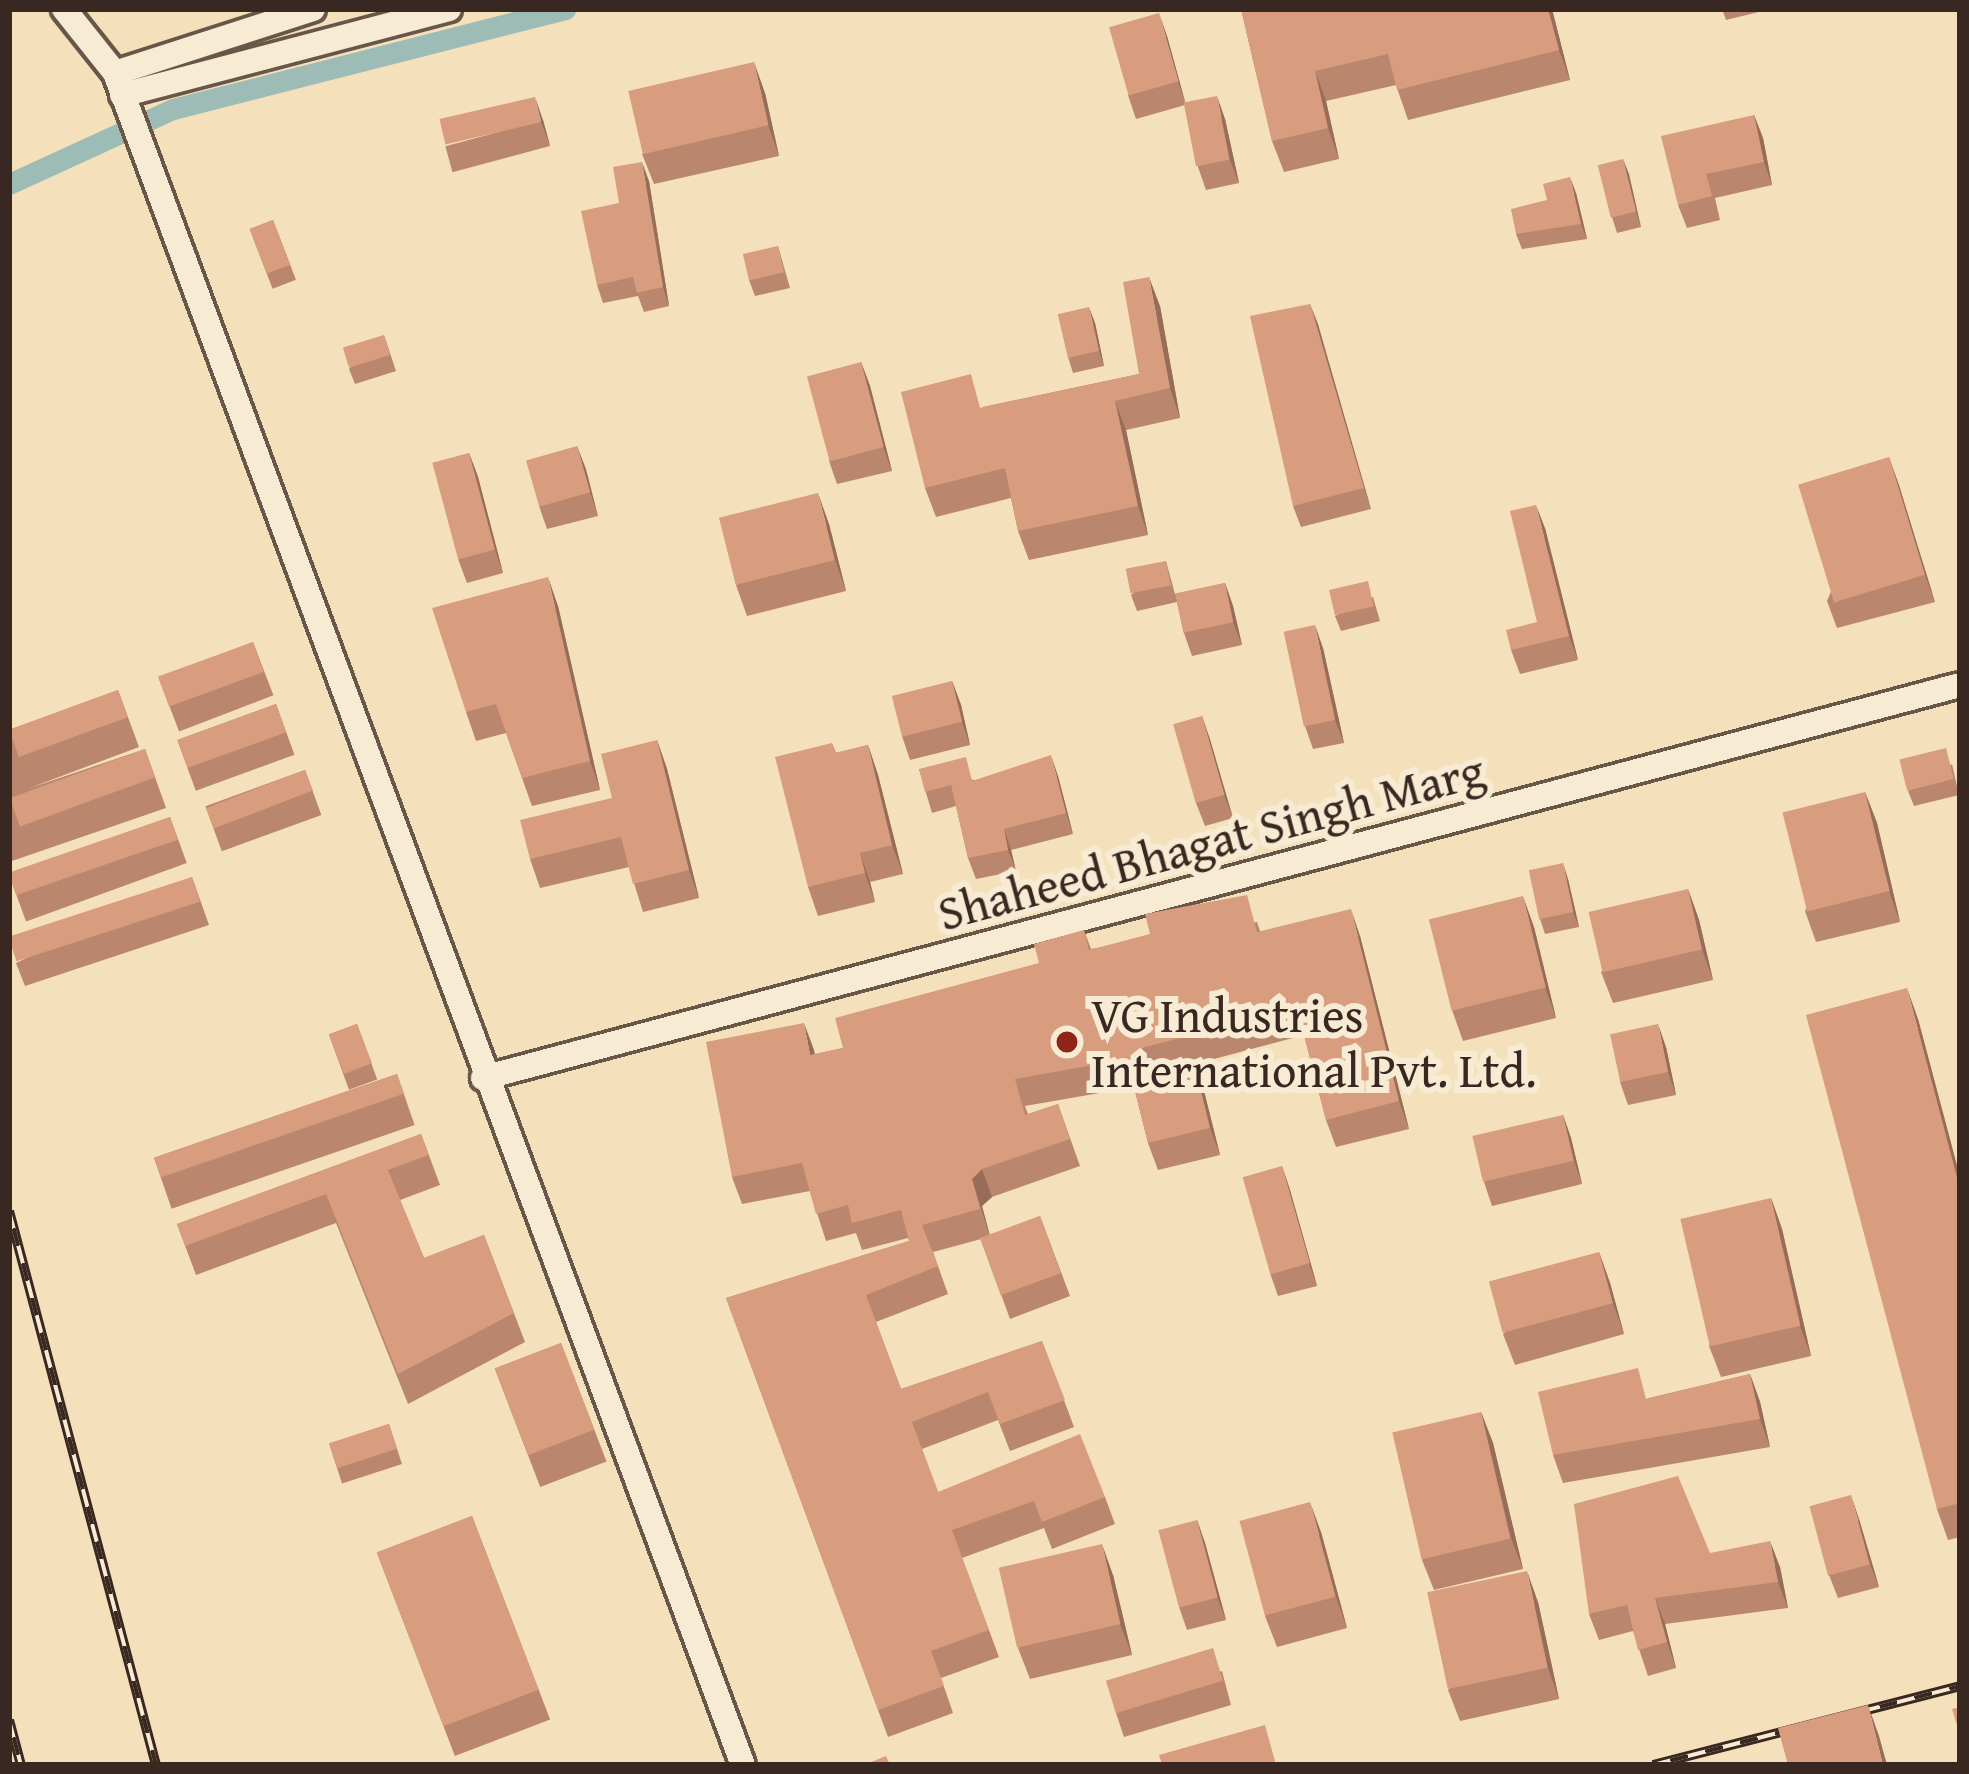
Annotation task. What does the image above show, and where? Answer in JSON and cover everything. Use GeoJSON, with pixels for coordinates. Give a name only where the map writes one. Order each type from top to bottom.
{"type":"FeatureCollection","features":[{"type":"Feature","properties":{"kind":"street"},"geometry":{"type":"LineString","coordinates":[[64,9],[122,91],[483,1078],[743,1765]]}},
{"type":"Feature","properties":{"kind":"street"},"geometry":{"type":"LineString","coordinates":[[122,91],[233,20],[313,9]]}},
{"type":"Feature","properties":{"kind":"street"},"geometry":{"type":"LineString","coordinates":[[122,91],[449,9]]}},
{"type":"Feature","properties":{"kind":"street","name":"Shaheed Bhagat Singh Marg"},"geometry":{"type":"LineString","coordinates":[[483,1078],[1960,686]]}},
{"type":"Feature","properties":{"kind":"building"},"geometry":{"type":"Polygon","coordinates":[[[1241,9],[1548,9],[1559,50],[1397,90],[1388,54],[1315,71],[1328,128],[1272,141],[1241,9]]]}},
{"type":"Feature","properties":{"kind":"building"},"geometry":{"type":"Polygon","coordinates":[[[1159,13],[1179,81],[1129,96],[1109,27],[1159,13]]]}},
{"type":"Feature","properties":{"kind":"building"},"geometry":{"type":"Polygon","coordinates":[[[754,62],[769,125],[643,154],[628,91],[754,62]]]}},
{"type":"Feature","properties":{"kind":"building"},"geometry":{"type":"Polygon","coordinates":[[[1217,96],[1229,160],[1196,166],[1184,102],[1217,96]]]}},
{"type":"Feature","properties":{"kind":"building"},"geometry":{"type":"Polygon","coordinates":[[[535,97],[541,122],[445,144],[440,119],[535,97]]]}},
{"type":"Feature","properties":{"kind":"building"},"geometry":{"type":"Polygon","coordinates":[[[1754,115],[1764,162],[1706,174],[1712,196],[1678,205],[1661,136],[1754,115]]]}},
{"type":"Feature","properties":{"kind":"building"},"geometry":{"type":"Polygon","coordinates":[[[1623,159],[1636,211],[1611,218],[1598,165],[1623,159]]]}},
{"type":"Feature","properties":{"kind":"building"},"geometry":{"type":"Polygon","coordinates":[[[642,162],[663,287],[637,293],[633,277],[597,285],[581,211],[619,203],[613,167],[642,162]]]}},
{"type":"Feature","properties":{"kind":"building"},"geometry":{"type":"Polygon","coordinates":[[[1570,177],[1581,224],[1516,234],[1511,209],[1547,200],[1543,184],[1570,177]]]}},
{"type":"Feature","properties":{"kind":"building"},"geometry":{"type":"Polygon","coordinates":[[[273,220],[290,265],[267,274],[250,229],[273,220]]]}},
{"type":"Feature","properties":{"kind":"building"},"geometry":{"type":"Polygon","coordinates":[[[778,246],[784,272],[749,280],[743,254],[778,246]]]}},
{"type":"Feature","properties":{"kind":"building"},"geometry":{"type":"Polygon","coordinates":[[[1149,277],[1170,388],[1115,401],[1138,506],[1018,531],[1005,468],[925,488],[901,392],[971,374],[980,408],[1139,374],[1123,282],[1149,277]]]}},
{"type":"Feature","properties":{"kind":"building"},"geometry":{"type":"Polygon","coordinates":[[[1310,304],[1364,488],[1293,506],[1250,316],[1310,304]]]}},
{"type":"Feature","properties":{"kind":"building"},"geometry":{"type":"Polygon","coordinates":[[[1089,307],[1099,351],[1068,358],[1058,314],[1089,307]]]}},
{"type":"Feature","properties":{"kind":"building"},"geometry":{"type":"Polygon","coordinates":[[[384,335],[390,355],[349,368],[343,348],[384,335]]]}},
{"type":"Feature","properties":{"kind":"building"},"geometry":{"type":"Polygon","coordinates":[[[861,362],[884,447],[830,461],[807,376],[861,362]]]}},
{"type":"Feature","properties":{"kind":"building"},"geometry":{"type":"Polygon","coordinates":[[[577,446],[590,492],[539,507],[526,461],[577,446]]]}},
{"type":"Feature","properties":{"kind":"building"},"geometry":{"type":"Polygon","coordinates":[[[469,453],[495,550],[458,559],[432,463],[469,453]]]}},
{"type":"Feature","properties":{"kind":"building"},"geometry":{"type":"Polygon","coordinates":[[[1889,457],[1925,575],[1834,602],[1798,485],[1889,457]]]}},
{"type":"Feature","properties":{"kind":"building"},"geometry":{"type":"Polygon","coordinates":[[[818,493],[835,560],[736,585],[719,518],[818,493]]]}},
{"type":"Feature","properties":{"kind":"building"},"geometry":{"type":"Polygon","coordinates":[[[1536,505],[1569,636],[1511,650],[1506,630],[1537,622],[1510,511],[1536,505]]]}},
{"type":"Feature","properties":{"kind":"building"},"geometry":{"type":"Polygon","coordinates":[[[1166,561],[1171,586],[1131,593],[1126,569],[1166,561]]]}},
{"type":"Feature","properties":{"kind":"building"},"geometry":{"type":"Polygon","coordinates":[[[548,577],[590,761],[522,778],[496,704],[466,712],[432,608],[548,577]]]}},
{"type":"Feature","properties":{"kind":"building"},"geometry":{"type":"Polygon","coordinates":[[[1368,581],[1374,606],[1335,615],[1329,590],[1368,581]]]}},
{"type":"Feature","properties":{"kind":"building"},"geometry":{"type":"Polygon","coordinates":[[[1225,583],[1233,622],[1183,633],[1175,594],[1225,583]]]}},
{"type":"Feature","properties":{"kind":"building"},"geometry":{"type":"Polygon","coordinates":[[[1315,625],[1335,720],[1304,727],[1284,632],[1315,625]]]}},
{"type":"Feature","properties":{"kind":"building"},"geometry":{"type":"Polygon","coordinates":[[[253,642],[264,672],[169,707],[158,677],[253,642]]]}},
{"type":"Feature","properties":{"kind":"building"},"geometry":{"type":"Polygon","coordinates":[[[952,681],[962,722],[902,737],[892,696],[952,681]]]}},
{"type":"Feature","properties":{"kind":"building"},"geometry":{"type":"Polygon","coordinates":[[[118,690],[128,717],[19,757],[9,730],[118,690]]]}},
{"type":"Feature","properties":{"kind":"building"},"geometry":{"type":"Polygon","coordinates":[[[276,704],[286,732],[188,768],[177,740],[276,704]]]}},
{"type":"Feature","properties":{"kind":"building"},"geometry":{"type":"Polygon","coordinates":[[[1202,716],[1225,795],[1196,803],[1173,724],[1202,716]]]}},
{"type":"Feature","properties":{"kind":"building"},"geometry":{"type":"Polygon","coordinates":[[[657,740],[689,870],[633,884],[621,837],[530,859],[520,820],[612,798],[601,754],[657,740]]]}},
{"type":"Feature","properties":{"kind":"building"},"geometry":{"type":"Polygon","coordinates":[[[832,743],[835,753],[868,745],[892,845],[860,853],[865,873],[808,887],[775,757],[832,743]]]}},
{"type":"Feature","properties":{"kind":"building"},"geometry":{"type":"Polygon","coordinates":[[[1946,748],[1954,779],[1907,791],[1899,760],[1946,748]]]}},
{"type":"Feature","properties":{"kind":"building"},"geometry":{"type":"Polygon","coordinates":[[[145,749],[155,777],[20,826],[10,798],[145,749]]]}},
{"type":"Feature","properties":{"kind":"building"},"geometry":{"type":"Polygon","coordinates":[[[1051,755],[1066,813],[1004,829],[1008,850],[968,858],[951,785],[925,792],[919,769],[966,757],[972,781],[1051,755]]]}},
{"type":"Feature","properties":{"kind":"building"},"geometry":{"type":"Polygon","coordinates":[[[305,770],[313,791],[214,829],[206,808],[305,770]]]}},
{"type":"Feature","properties":{"kind":"building"},"geometry":{"type":"Polygon","coordinates":[[[1865,792],[1890,891],[1807,912],[1783,813],[1865,792]]]}},
{"type":"Feature","properties":{"kind":"building"},"geometry":{"type":"Polygon","coordinates":[[[170,817],[178,840],[16,895],[9,872],[170,817]]]}},
{"type":"Feature","properties":{"kind":"building"},"geometry":{"type":"Polygon","coordinates":[[[1563,863],[1573,912],[1539,919],[1529,870],[1563,863]]]}},
{"type":"Feature","properties":{"kind":"building"},"geometry":{"type":"Polygon","coordinates":[[[192,877],[200,902],[16,961],[9,936],[192,877]]]}},
{"type":"Feature","properties":{"kind":"building"},"geometry":{"type":"Polygon","coordinates":[[[1688,889],[1702,949],[1603,972],[1589,912],[1688,889]]]}},
{"type":"Feature","properties":{"kind":"building"},"geometry":{"type":"Polygon","coordinates":[[[1247,895],[1257,932],[1351,909],[1399,1101],[1326,1120],[1297,1007],[1142,1048],[1150,1079],[1195,1067],[1210,1128],[1148,1143],[1127,1059],[1015,1079],[1025,1115],[1058,1104],[1070,1139],[982,1169],[972,1179],[980,1209],[922,1225],[938,1266],[866,1295],[901,1389],[1042,1341],[1065,1400],[1000,1424],[988,1392],[912,1422],[938,1492],[1080,1434],[1105,1497],[1042,1522],[1034,1501],[952,1530],[989,1630],[931,1651],[944,1686],[878,1710],[726,1298],[909,1241],[901,1210],[852,1223],[848,1205],[816,1214],[802,1163],[732,1177],[706,1042],[804,1023],[810,1055],[843,1048],[835,1018],[1039,963],[1034,944],[1084,930],[1089,950],[1150,934],[1145,914],[1247,895]]]}},
{"type":"Feature","properties":{"kind":"building"},"geometry":{"type":"Polygon","coordinates":[[[1523,896],[1546,987],[1452,1011],[1429,919],[1523,896]]]}},
{"type":"Feature","properties":{"kind":"building"},"geometry":{"type":"Polygon","coordinates":[[[1907,988],[1960,1189],[1960,1503],[1937,1509],[1806,1015],[1907,988]]]}},
{"type":"Feature","properties":{"kind":"building"},"geometry":{"type":"Polygon","coordinates":[[[357,1024],[372,1063],[344,1074],[329,1035],[357,1024]]]}},
{"type":"Feature","properties":{"kind":"building"},"geometry":{"type":"Polygon","coordinates":[[[1658,1024],[1668,1072],[1620,1082],[1610,1034],[1658,1024]]]}},
{"type":"Feature","properties":{"kind":"building"},"geometry":{"type":"Polygon","coordinates":[[[397,1074],[404,1094],[161,1178],[154,1158],[397,1074]]]}},
{"type":"Feature","properties":{"kind":"building"},"geometry":{"type":"Polygon","coordinates":[[[1563,1115],[1574,1161],[1483,1182],[1472,1136],[1563,1115]]]}},
{"type":"Feature","properties":{"kind":"building"},"geometry":{"type":"Polygon","coordinates":[[[421,1134],[429,1155],[388,1170],[424,1258],[484,1235],[514,1313],[398,1374],[326,1194],[185,1246],[177,1224],[421,1134]]]}},
{"type":"Feature","properties":{"kind":"building"},"geometry":{"type":"Polygon","coordinates":[[[1282,1166],[1310,1263],[1270,1274],[1243,1177],[1282,1166]]]}},
{"type":"Feature","properties":{"kind":"building"},"geometry":{"type":"Polygon","coordinates":[[[1771,1198],[1800,1326],[1710,1347],[1680,1219],[1771,1198]]]}},
{"type":"Feature","properties":{"kind":"building"},"geometry":{"type":"Polygon","coordinates":[[[1040,1216],[1061,1273],[1001,1295],[980,1238],[1040,1216]]]}},
{"type":"Feature","properties":{"kind":"building"},"geometry":{"type":"Polygon","coordinates":[[[1599,1252],[1613,1303],[1503,1333],[1489,1282],[1599,1252]]]}},
{"type":"Feature","properties":{"kind":"building"},"geometry":{"type":"Polygon","coordinates":[[[561,1343],[594,1430],[528,1455],[495,1368],[561,1343]]]}},
{"type":"Feature","properties":{"kind":"building"},"geometry":{"type":"Polygon","coordinates":[[[1638,1368],[1646,1399],[1750,1374],[1760,1419],[1553,1455],[1538,1392],[1638,1368]]]}},
{"type":"Feature","properties":{"kind":"building"},"geometry":{"type":"Polygon","coordinates":[[[1481,1412],[1510,1539],[1422,1559],[1392,1432],[1481,1412]]]}},
{"type":"Feature","properties":{"kind":"building"},"geometry":{"type":"Polygon","coordinates":[[[389,1424],[397,1449],[337,1468],[329,1443],[389,1424]]]}},
{"type":"Feature","properties":{"kind":"building"},"geometry":{"type":"Polygon","coordinates":[[[1678,1476],[1710,1553],[1770,1541],[1778,1582],[1655,1598],[1667,1642],[1638,1650],[1627,1605],[1589,1614],[1574,1504],[1678,1476]]]}},
{"type":"Feature","properties":{"kind":"building"},"geometry":{"type":"Polygon","coordinates":[[[1851,1495],[1870,1565],[1828,1576],[1809,1506],[1851,1495]]]}},
{"type":"Feature","properties":{"kind":"building"},"geometry":{"type":"Polygon","coordinates":[[[1310,1502],[1335,1597],[1265,1616],[1239,1521],[1310,1502]]]}},
{"type":"Feature","properties":{"kind":"building"},"geometry":{"type":"Polygon","coordinates":[[[472,1516],[539,1690],[443,1726],[377,1553],[472,1516]]]}},
{"type":"Feature","properties":{"kind":"building"},"geometry":{"type":"Polygon","coordinates":[[[1197,1520],[1218,1597],[1179,1608],[1158,1530],[1197,1520]]]}},
{"type":"Feature","properties":{"kind":"building"},"geometry":{"type":"Polygon","coordinates":[[[1102,1544],[1120,1624],[1017,1648],[999,1568],[1102,1544]]]}},
{"type":"Feature","properties":{"kind":"building"},"geometry":{"type":"Polygon","coordinates":[[[1527,1571],[1548,1668],[1448,1689],[1427,1592],[1527,1571]]]}},
{"type":"Feature","properties":{"kind":"building"},"geometry":{"type":"Polygon","coordinates":[[[1213,1648],[1223,1681],[1116,1713],[1106,1681],[1213,1648]]]}},
{"type":"Feature","properties":{"kind":"building"},"geometry":{"type":"Polygon","coordinates":[[[1868,1705],[1883,1765],[1788,1765],[1778,1728],[1868,1705]]]}},
{"type":"Feature","properties":{"kind":"building"},"geometry":{"type":"Polygon","coordinates":[[[1960,1707],[1960,1735],[1952,1709],[1960,1707]]]}},
{"type":"Feature","properties":{"kind":"building"},"geometry":{"type":"Polygon","coordinates":[[[1265,1725],[1276,1765],[1162,1765],[1159,1755],[1265,1725]]]}},
{"type":"Feature","properties":{"kind":"building"},"geometry":{"type":"Polygon","coordinates":[[[886,1756],[890,1765],[864,1765],[886,1756]]]}},
{"type":"Feature","properties":{"kind":"waterway"},"geometry":{"type":"LineString","coordinates":[[9,184],[173,109],[565,9]]}},
{"type":"Feature","properties":{"kind":"railway"},"geometry":{"type":"LineString","coordinates":[[9,1211],[156,1765]]}},
{"type":"Feature","properties":{"kind":"railway"},"geometry":{"type":"LineString","coordinates":[[1653,1765],[1960,1686]]}},
{"type":"Feature","properties":{"kind":"railway"},"geometry":{"type":"LineString","coordinates":[[9,1720],[21,1765]]}},
{"type":"Feature","properties":{"kind":"place","name":"VG Industries International Pvt. Ltd."},"geometry":{"type":"Point","coordinates":[1067,1042]}}]}
